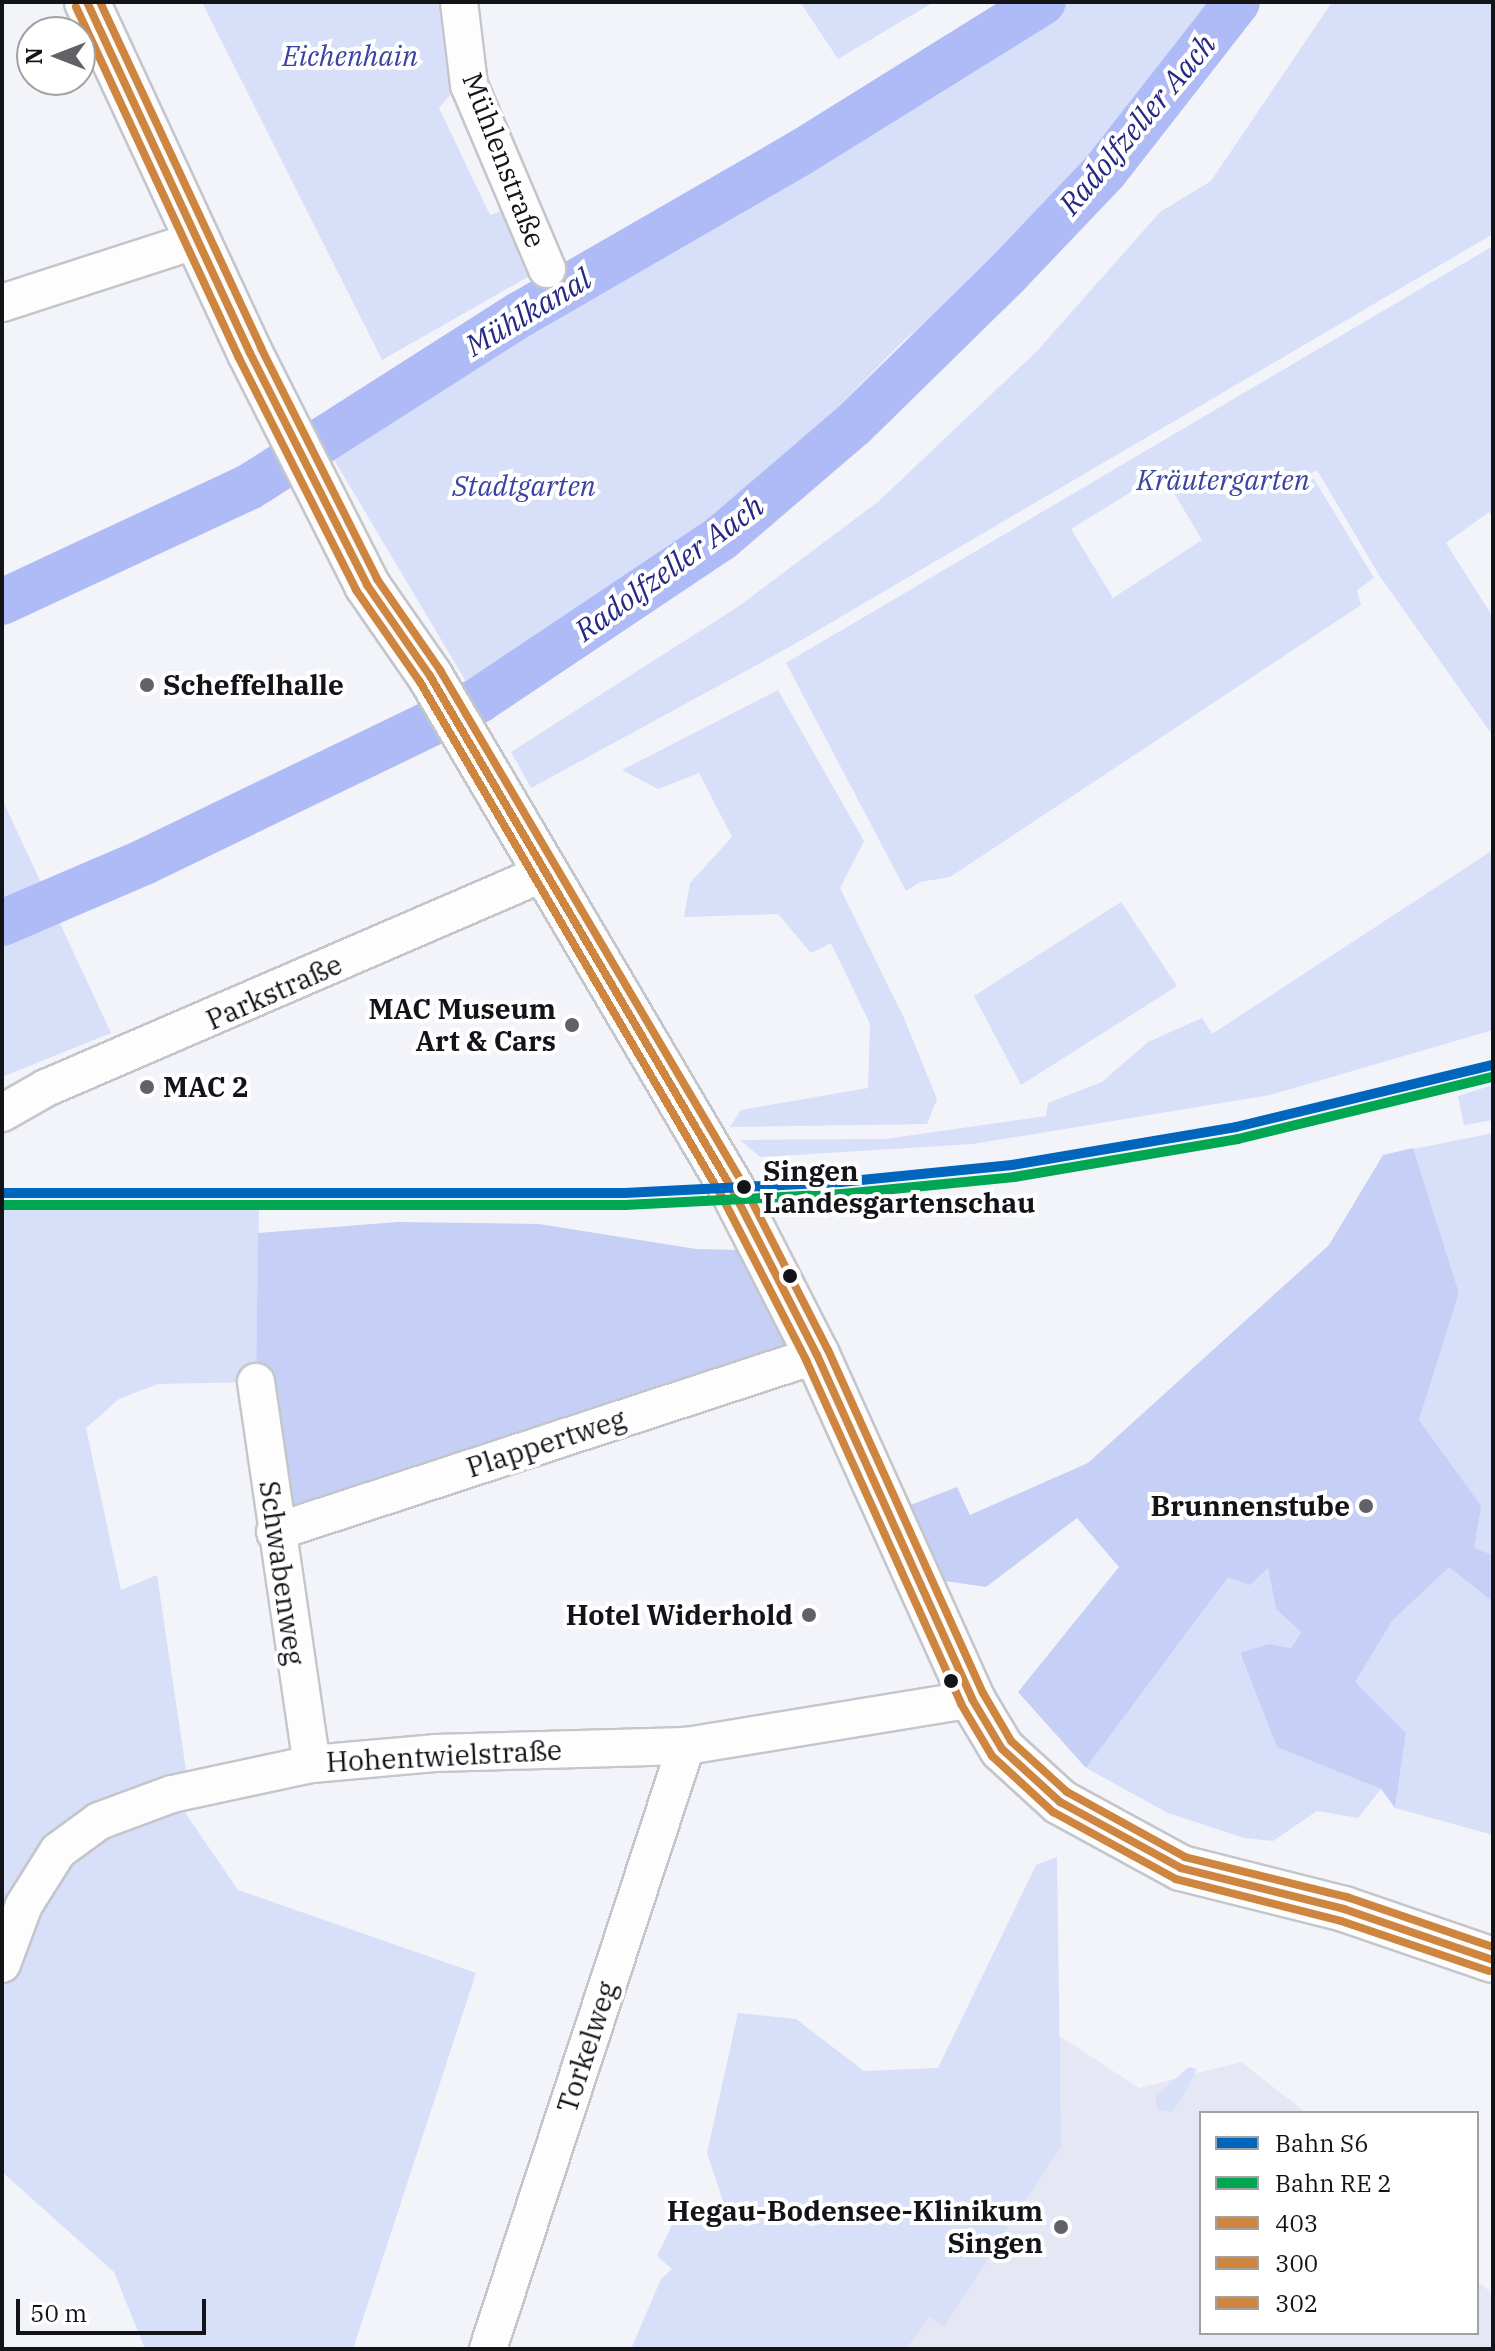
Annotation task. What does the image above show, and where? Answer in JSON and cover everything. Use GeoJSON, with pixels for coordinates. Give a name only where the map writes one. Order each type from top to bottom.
{"type":"FeatureCollection","features":[{"type":"Feature","properties":{"kind":"main road"},"geometry":{"type":"LineString","coordinates":[[94,4],[197,240],[367,585],[430,676],[466,742],[732,1189],[817,1355],[972,1699],[1002,1749],[1060,1802],[1143,1851],[1181,1868],[1344,1909],[1493,1960]]}},
{"type":"Feature","properties":{"kind":"street","name":"Mühlenstraße"},"geometry":{"type":"LineString","coordinates":[[459,2],[469,85],[547,269]]}},
{"type":"Feature","properties":{"kind":"street"},"geometry":{"type":"LineString","coordinates":[[2,303],[197,240]]}},
{"type":"Feature","properties":{"kind":"street","name":"Parkstraße"},"geometry":{"type":"LineString","coordinates":[[2,1113],[46,1088],[546,872]]}},
{"type":"Feature","properties":{"kind":"street","name":"Plappertweg"},"geometry":{"type":"LineString","coordinates":[[275,1532],[817,1355]]}},
{"type":"Feature","properties":{"kind":"street","name":"Schwabenweg"},"geometry":{"type":"LineString","coordinates":[[256,1382],[275,1532],[312,1764]]}},
{"type":"Feature","properties":{"kind":"street","name":"Hohentwielstraße"},"geometry":{"type":"LineString","coordinates":[[2,1964],[24,1905],[58,1851],[99,1821],[172,1794],[312,1764],[435,1753],[686,1746],[972,1699]]}},
{"type":"Feature","properties":{"kind":"street","name":"Torkelweg"},"geometry":{"type":"LineString","coordinates":[[488,2349],[686,1746]]}},
{"type":"Feature","properties":{"kind":"shaded area"},"geometry":{"type":"Polygon","coordinates":[[[1413,1148],[1459,1293],[1419,1420],[1481,1506],[1474,1548],[1493,1555],[1493,1602],[1449,1567],[1392,1621],[1355,1682],[1406,1733],[1395,1808],[1381,1789],[1277,1747],[1240,1653],[1269,1644],[1291,1648],[1301,1632],[1276,1609],[1268,1568],[1250,1585],[1228,1577],[1086,1768],[1018,1692],[1119,1567],[1077,1518],[986,1587],[938,1580],[908,1506],[957,1487],[970,1515],[1088,1463],[1329,1245],[1383,1155],[1413,1148]]]}},
{"type":"Feature","properties":{"kind":"shaded area"},"geometry":{"type":"Polygon","coordinates":[[[398,1222],[539,1224],[696,1249],[739,1250],[794,1363],[275,1532],[256,1382],[258,1233],[398,1222]]]}},
{"type":"Feature","properties":{"kind":"shaded area","name":"Hegau-Bodensee-Klinikum Singen"},"geometry":{"type":"Polygon","coordinates":[[[1060,2036],[1139,2088],[1241,2062],[1304,2111],[1199,2111],[1199,2335],[1479,2335],[1479,2283],[1493,2294],[1493,2349],[832,2349],[1060,2036]]]}},
{"type":"Feature","properties":{"kind":"green space","name":"Eichenhain"},"geometry":{"type":"Polygon","coordinates":[[[202,2],[451,2],[463,80],[439,108],[490,215],[511,208],[540,270],[382,360],[202,2]]]}},
{"type":"Feature","properties":{"kind":"green space"},"geometry":{"type":"Polygon","coordinates":[[[800,2],[934,2],[838,59],[800,2]]]}},
{"type":"Feature","properties":{"kind":"green space","name":"Stadtgarten"},"geometry":{"type":"Polygon","coordinates":[[[1049,2],[1229,2],[1214,51],[983,274],[902,342],[715,533],[474,695],[320,436],[803,155],[1049,2]]]}},
{"type":"Feature","properties":{"kind":"green space"},"geometry":{"type":"Polygon","coordinates":[[[1332,2],[1493,2],[1493,234],[786,649],[531,788],[511,752],[739,606],[879,501],[1038,350],[1160,212],[1211,181],[1332,2]]]}},
{"type":"Feature","properties":{"kind":"green space","name":"Kräutergarten"},"geometry":{"type":"Polygon","coordinates":[[[1493,246],[1493,518],[1489,512],[1446,543],[1493,617],[1493,736],[1379,575],[1317,470],[1302,479],[1314,479],[1374,578],[1357,590],[1361,605],[950,877],[920,882],[906,891],[786,663],[1493,246]],[[1162,473],[1071,529],[1113,598],[1202,540],[1162,473]]]}},
{"type":"Feature","properties":{"kind":"green space"},"geometry":{"type":"Polygon","coordinates":[[[778,690],[864,841],[840,888],[904,1018],[937,1099],[927,1124],[730,1127],[741,1110],[868,1088],[870,1024],[831,943],[811,953],[778,914],[684,917],[690,883],[732,837],[699,773],[658,789],[622,770],[778,690]]]}},
{"type":"Feature","properties":{"kind":"green space"},"geometry":{"type":"Polygon","coordinates":[[[2,799],[111,1033],[2,1077],[2,799]]]}},
{"type":"Feature","properties":{"kind":"green space"},"geometry":{"type":"Polygon","coordinates":[[[1493,850],[1493,1030],[1270,1095],[973,1144],[760,1157],[740,1140],[885,1139],[1046,1116],[1048,1103],[1102,1082],[1148,1042],[1202,1018],[1212,1034],[1493,850]]]}},
{"type":"Feature","properties":{"kind":"green space"},"geometry":{"type":"Polygon","coordinates":[[[1121,902],[1177,986],[1021,1085],[974,996],[1121,902]]]}},
{"type":"Feature","properties":{"kind":"green space"},"geometry":{"type":"Polygon","coordinates":[[[1493,1085],[1493,1120],[1464,1125],[1458,1096],[1493,1085]]]}},
{"type":"Feature","properties":{"kind":"green space"},"geometry":{"type":"Polygon","coordinates":[[[1493,1133],[1493,1555],[1474,1548],[1419,1420],[1459,1293],[1413,1149],[1493,1133]]]}},
{"type":"Feature","properties":{"kind":"green space"},"geometry":{"type":"Polygon","coordinates":[[[2,1206],[259,1206],[256,1382],[158,1384],[119,1399],[86,1428],[121,1590],[157,1575],[189,1790],[173,1795],[238,1890],[476,1973],[353,2349],[145,2349],[114,2272],[2,2172],[2,1206]]]}},
{"type":"Feature","properties":{"kind":"green space"},"geometry":{"type":"Polygon","coordinates":[[[1449,1566],[1493,1602],[1493,1835],[1395,1808],[1406,1733],[1354,1682],[1392,1621],[1449,1566]]]}},
{"type":"Feature","properties":{"kind":"green space"},"geometry":{"type":"Polygon","coordinates":[[[1268,1567],[1276,1609],[1301,1631],[1291,1648],[1269,1644],[1240,1654],[1277,1746],[1381,1789],[1358,1818],[1317,1811],[1273,1841],[1244,1838],[1168,1813],[1086,1768],[1228,1576],[1268,1567]]]}},
{"type":"Feature","properties":{"kind":"green space"},"geometry":{"type":"Polygon","coordinates":[[[1057,1857],[1061,2146],[944,2327],[930,2317],[906,2349],[631,2349],[661,2279],[672,2269],[657,2256],[682,2204],[728,2216],[707,2153],[738,2013],[796,2019],[864,2071],[938,2068],[1036,1865],[1057,1857]]]}},
{"type":"Feature","properties":{"kind":"green space"},"geometry":{"type":"Polygon","coordinates":[[[1189,2067],[1197,2069],[1181,2100],[1172,2112],[1158,2110],[1155,2096],[1189,2067]]]}},
{"type":"Feature","properties":{"kind":"waterway","name":"Mühlkanal"},"geometry":{"type":"LineString","coordinates":[[2,602],[249,487],[521,314],[800,153],[1043,2]]}},
{"type":"Feature","properties":{"kind":"waterway","name":"Radolfzeller Aach"},"geometry":{"type":"LineString","coordinates":[[2,923],[144,862],[479,700],[721,538],[853,425],[1008,273],[1105,171],[1237,2]]}},
{"type":"Feature","properties":{"kind":"rail line","name":"S6"},"geometry":{"type":"LineString","coordinates":[[2,1193],[625,1193],[841,1182],[1012,1165],[1236,1127],[1493,1065]]}},
{"type":"Feature","properties":{"kind":"transit line","name":"403"},"geometry":{"type":"LineString","coordinates":[[87,2],[250,353],[367,585],[430,676],[732,1189],[817,1355],[972,1699],[1002,1749],[1060,1802],[1181,1868],[1344,1909],[1493,1960]]}},
{"type":"Feature","properties":{"kind":"transit line","name":"302"},"geometry":{"type":"LineString","coordinates":[[100,2],[261,348],[377,579],[440,670],[743,1184],[828,1350],[983,1693],[1011,1741],[1067,1792],[1185,1857],[1347,1897],[1493,1947]]}},
{"type":"Feature","properties":{"kind":"transit line","name":"300"},"geometry":{"type":"LineString","coordinates":[[76,7],[239,358],[356,590],[420,682],[721,1195],[806,1360],[961,1704],[992,1756],[1053,1812],[1176,1879],[1341,1921],[1489,1971]]}},
{"type":"Feature","properties":{"kind":"transit line"},"geometry":{"type":"LineString","coordinates":[[2,1205],[625,1205],[842,1194],[1014,1177],[1238,1139],[1493,1077]]}},
{"type":"Feature","properties":{"kind":"place","name":"Scheffelhalle"},"geometry":{"type":"Point","coordinates":[147,685]}},
{"type":"Feature","properties":{"kind":"place","name":"MAC Museum Art & Cars"},"geometry":{"type":"Point","coordinates":[572,1025]}},
{"type":"Feature","properties":{"kind":"place","name":"MAC 2"},"geometry":{"type":"Point","coordinates":[147,1087]}},
{"type":"Feature","properties":{"kind":"place","name":"Singen Landesgartenschau"},"geometry":{"type":"Point","coordinates":[744,1187]}},
{"type":"Feature","properties":{"kind":"place","name":"Brunnenstube"},"geometry":{"type":"Point","coordinates":[1366,1506]}},
{"type":"Feature","properties":{"kind":"place","name":"Hotel Widerhold"},"geometry":{"type":"Point","coordinates":[809,1615]}},
{"type":"Feature","properties":{"kind":"place","name":"Hegau-Bodensee-Klinikum Singen"},"geometry":{"type":"Point","coordinates":[1061,2227]}}]}
